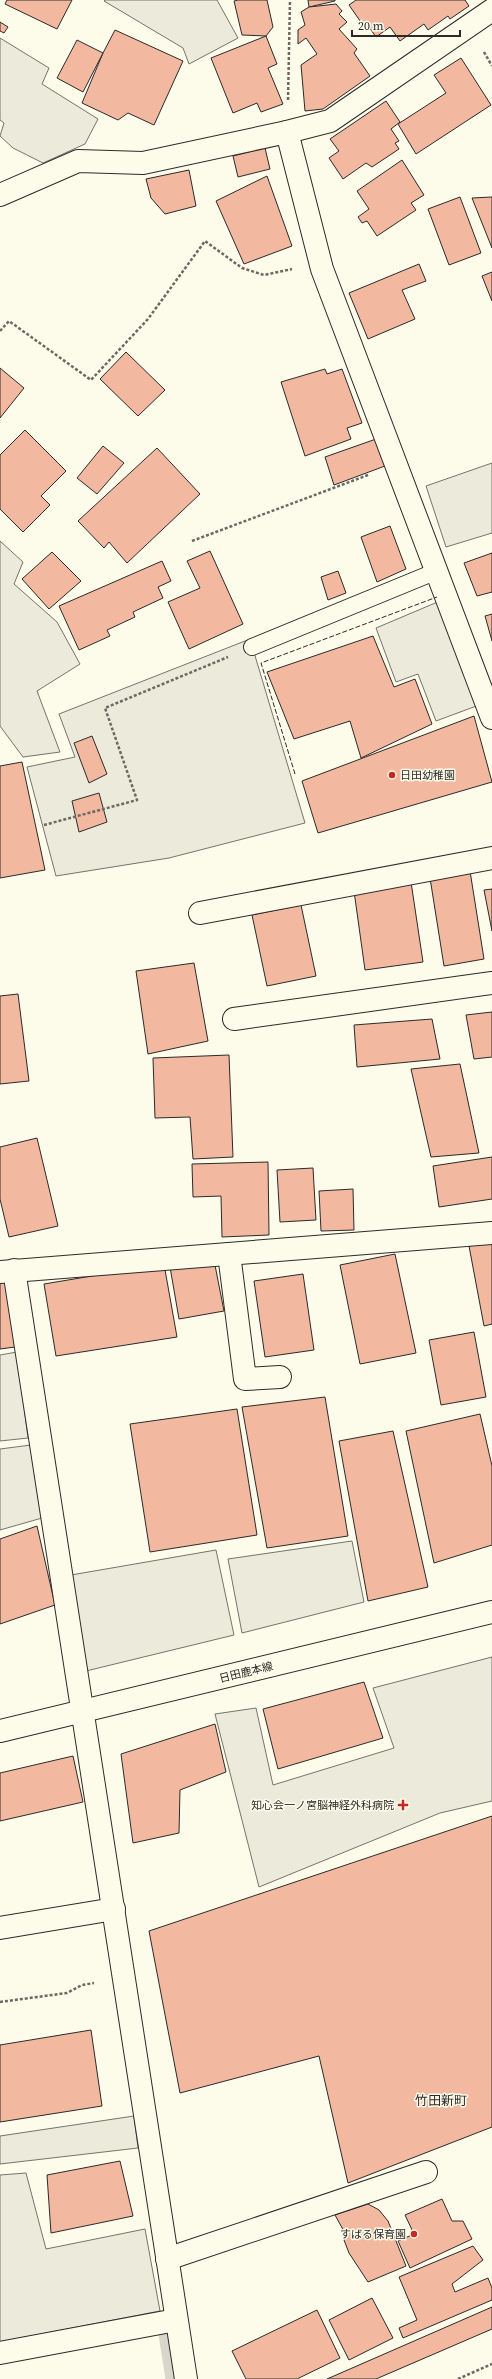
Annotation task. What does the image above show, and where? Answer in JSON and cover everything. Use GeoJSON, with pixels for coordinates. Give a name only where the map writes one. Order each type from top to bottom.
{"type":"FeatureCollection","features":[{"type":"Feature","properties":{"kind":"street"},"geometry":{"type":"LineString","coordinates":[[0,195],[78,161],[143,162],[287,132],[330,121],[492,10]]}},
{"type":"Feature","properties":{"kind":"street"},"geometry":{"type":"LineString","coordinates":[[287,132],[319,256],[436,571],[486,683],[492,718]]}},
{"type":"Feature","properties":{"kind":"street"},"geometry":{"type":"LineString","coordinates":[[200,913],[492,858]]}},
{"type":"Feature","properties":{"kind":"street"},"geometry":{"type":"LineString","coordinates":[[234,1019],[492,983]]}},
{"type":"Feature","properties":{"kind":"street"},"geometry":{"type":"LineString","coordinates":[[186,2379],[83,1711],[7,1271],[492,1233]]}},
{"type":"Feature","properties":{"kind":"street"},"geometry":{"type":"LineString","coordinates":[[229,1254],[245,1379],[280,1377]]}},
{"type":"Feature","properties":{"kind":"street","name":"日田鹿本線"},"geometry":{"type":"LineString","coordinates":[[0,1731],[492,1612]]}},
{"type":"Feature","properties":{"kind":"street"},"geometry":{"type":"LineString","coordinates":[[0,1928],[114,1909]]}},
{"type":"Feature","properties":{"kind":"street"},"geometry":{"type":"LineString","coordinates":[[167,2259],[426,2172]]}},
{"type":"Feature","properties":{"kind":"street"},"geometry":{"type":"LineString","coordinates":[[0,2353],[176,2320]]}},
{"type":"Feature","properties":{"kind":"lane"},"geometry":{"type":"LineString","coordinates":[[252,647],[436,571]]}},
{"type":"Feature","properties":{"kind":"path"},"geometry":{"type":"LineString","coordinates":[[287,132],[290,0]]}},
{"type":"Feature","properties":{"kind":"path"},"geometry":{"type":"LineString","coordinates":[[0,331],[9,321],[91,380],[148,319],[205,241],[242,268],[264,276],[297,268],[319,256]]}},
{"type":"Feature","properties":{"kind":"path"},"geometry":{"type":"LineString","coordinates":[[192,541],[397,465]]}},
{"type":"Feature","properties":{"kind":"path"},"geometry":{"type":"LineString","coordinates":[[44,825],[137,800],[105,708],[252,647]]}},
{"type":"Feature","properties":{"kind":"path"},"geometry":{"type":"LineString","coordinates":[[0,2002],[67,1993],[82,1985],[124,1978]]}},
{"type":"Feature","properties":{"kind":"path"},"geometry":{"type":"LineString","coordinates":[[458,2379],[492,2364]]}},
{"type":"Feature","properties":{"kind":"shaded area"},"geometry":{"type":"Polygon","coordinates":[[[217,0],[238,38],[189,64],[183,48],[104,1],[217,0]]]}},
{"type":"Feature","properties":{"kind":"shaded area"},"geometry":{"type":"Polygon","coordinates":[[[0,38],[49,68],[42,84],[98,119],[85,144],[43,163],[13,148],[0,136],[4,123],[0,120],[0,38]]]}},
{"type":"Feature","properties":{"kind":"shaded area"},"geometry":{"type":"Polygon","coordinates":[[[492,463],[492,533],[446,547],[426,486],[492,463]]]}},
{"type":"Feature","properties":{"kind":"shaded area"},"geometry":{"type":"Polygon","coordinates":[[[0,541],[23,562],[14,584],[57,622],[80,664],[37,691],[60,752],[23,757],[0,726],[0,541]]]}},
{"type":"Feature","properties":{"kind":"shaded area"},"geometry":{"type":"Polygon","coordinates":[[[440,601],[479,705],[436,721],[418,674],[396,682],[376,628],[440,601]]]}},
{"type":"Feature","properties":{"kind":"shaded area"},"geometry":{"type":"Polygon","coordinates":[[[250,639],[305,823],[169,858],[56,876],[27,767],[75,757],[59,714],[250,639]]]}},
{"type":"Feature","properties":{"kind":"shaded area"},"geometry":{"type":"Polygon","coordinates":[[[17,1352],[28,1438],[0,1441],[0,1355],[17,1352]]]}},
{"type":"Feature","properties":{"kind":"shaded area"},"geometry":{"type":"Polygon","coordinates":[[[31,1445],[42,1518],[0,1530],[0,1449],[31,1445]]]}},
{"type":"Feature","properties":{"kind":"shaded area"},"geometry":{"type":"Polygon","coordinates":[[[352,1541],[364,1602],[242,1633],[228,1559],[352,1541]]]}},
{"type":"Feature","properties":{"kind":"shaded area"},"geometry":{"type":"Polygon","coordinates":[[[216,1550],[234,1635],[86,1671],[71,1575],[216,1550]]]}},
{"type":"Feature","properties":{"kind":"shaded area"},"geometry":{"type":"Polygon","coordinates":[[[492,1657],[492,1801],[440,1813],[259,1887],[215,1714],[256,1708],[273,1785],[394,1748],[373,1688],[492,1657]]]}},
{"type":"Feature","properties":{"kind":"shaded area"},"geometry":{"type":"Polygon","coordinates":[[[134,2116],[138,2148],[0,2164],[0,2136],[134,2116]]]}},
{"type":"Feature","properties":{"kind":"shaded area"},"geometry":{"type":"Polygon","coordinates":[[[26,2173],[46,2249],[145,2229],[160,2311],[0,2342],[0,2175],[26,2173]]]}},
{"type":"Feature","properties":{"kind":"building"},"geometry":{"type":"Polygon","coordinates":[[[7,0],[72,0],[57,29],[5,4],[7,0]]]}},
{"type":"Feature","properties":{"kind":"building"},"geometry":{"type":"Polygon","coordinates":[[[267,0],[273,27],[266,36],[242,35],[234,1],[267,0]]]}},
{"type":"Feature","properties":{"kind":"building"},"geometry":{"type":"Polygon","coordinates":[[[308,0],[335,0],[335,1],[309,7],[308,0]]]}},
{"type":"Feature","properties":{"kind":"building"},"geometry":{"type":"Polygon","coordinates":[[[356,0],[465,0],[469,6],[450,19],[448,16],[428,30],[424,24],[400,41],[390,27],[376,37],[369,27],[365,28],[349,5],[356,0]]]}},
{"type":"Feature","properties":{"kind":"building"},"geometry":{"type":"Polygon","coordinates":[[[336,4],[342,11],[339,14],[347,22],[339,29],[357,49],[354,53],[370,76],[323,109],[305,111],[301,65],[317,54],[306,38],[298,44],[298,30],[305,25],[301,12],[309,7],[336,4]]]}},
{"type":"Feature","properties":{"kind":"building"},"geometry":{"type":"Polygon","coordinates":[[[0,22],[8,27],[4,33],[0,31],[0,22]]]}},
{"type":"Feature","properties":{"kind":"building"},"geometry":{"type":"Polygon","coordinates":[[[115,30],[183,61],[154,125],[128,113],[118,120],[82,103],[103,53],[115,30]]]}},
{"type":"Feature","properties":{"kind":"building"},"geometry":{"type":"Polygon","coordinates":[[[266,36],[277,64],[268,68],[283,104],[261,112],[257,103],[233,113],[211,58],[266,36]]]}},
{"type":"Feature","properties":{"kind":"building"},"geometry":{"type":"Polygon","coordinates":[[[77,40],[103,53],[83,92],[57,78],[77,40]]]}},
{"type":"Feature","properties":{"kind":"building"},"geometry":{"type":"Polygon","coordinates":[[[461,58],[491,105],[416,154],[398,124],[446,93],[434,75],[461,58]]]}},
{"type":"Feature","properties":{"kind":"building"},"geometry":{"type":"Polygon","coordinates":[[[386,101],[400,122],[391,129],[399,141],[395,143],[399,149],[372,167],[366,163],[343,179],[329,158],[339,151],[330,139],[386,101]]]}},
{"type":"Feature","properties":{"kind":"building"},"geometry":{"type":"Polygon","coordinates":[[[265,148],[270,169],[238,177],[233,156],[265,148]]]}},
{"type":"Feature","properties":{"kind":"building"},"geometry":{"type":"Polygon","coordinates":[[[402,160],[424,195],[411,203],[416,210],[377,236],[367,221],[362,223],[358,217],[369,209],[357,191],[402,160]]]}},
{"type":"Feature","properties":{"kind":"building"},"geometry":{"type":"Polygon","coordinates":[[[189,170],[196,206],[165,214],[151,198],[146,179],[189,170]]]}},
{"type":"Feature","properties":{"kind":"building"},"geometry":{"type":"Polygon","coordinates":[[[267,176],[292,246],[244,264],[216,201],[267,176]]]}},
{"type":"Feature","properties":{"kind":"building"},"geometry":{"type":"Polygon","coordinates":[[[460,197],[481,253],[449,265],[428,209],[460,197]]]}},
{"type":"Feature","properties":{"kind":"building"},"geometry":{"type":"Polygon","coordinates":[[[492,197],[492,248],[472,198],[492,197]]]}},
{"type":"Feature","properties":{"kind":"building"},"geometry":{"type":"Polygon","coordinates":[[[419,264],[426,281],[402,290],[415,319],[368,339],[349,293],[419,264]]]}},
{"type":"Feature","properties":{"kind":"building"},"geometry":{"type":"Polygon","coordinates":[[[492,272],[492,301],[482,276],[492,272]]]}},
{"type":"Feature","properties":{"kind":"building"},"geometry":{"type":"Polygon","coordinates":[[[126,352],[165,390],[138,416],[100,379],[126,352]]]}},
{"type":"Feature","properties":{"kind":"building"},"geometry":{"type":"Polygon","coordinates":[[[0,368],[24,388],[0,418],[0,368]]]}},
{"type":"Feature","properties":{"kind":"building"},"geometry":{"type":"Polygon","coordinates":[[[325,369],[327,374],[342,369],[362,423],[347,428],[351,439],[305,456],[281,382],[325,369]]]}},
{"type":"Feature","properties":{"kind":"building"},"geometry":{"type":"Polygon","coordinates":[[[25,430],[66,471],[41,496],[50,505],[23,532],[0,509],[0,455],[25,430]]]}},
{"type":"Feature","properties":{"kind":"building"},"geometry":{"type":"Polygon","coordinates":[[[376,439],[385,466],[334,485],[325,457],[376,439]]]}},
{"type":"Feature","properties":{"kind":"building"},"geometry":{"type":"Polygon","coordinates":[[[103,446],[124,463],[97,494],[77,478],[103,446]]]}},
{"type":"Feature","properties":{"kind":"building"},"geometry":{"type":"Polygon","coordinates":[[[157,448],[200,494],[127,563],[109,542],[104,548],[78,521],[157,448]]]}},
{"type":"Feature","properties":{"kind":"building"},"geometry":{"type":"Polygon","coordinates":[[[390,526],[406,569],[377,582],[361,537],[390,526]]]}},
{"type":"Feature","properties":{"kind":"building"},"geometry":{"type":"Polygon","coordinates":[[[210,551],[243,624],[189,649],[168,602],[200,588],[187,561],[210,551]]]}},
{"type":"Feature","properties":{"kind":"building"},"geometry":{"type":"Polygon","coordinates":[[[52,552],[81,581],[49,609],[22,579],[52,552]]]}},
{"type":"Feature","properties":{"kind":"building"},"geometry":{"type":"Polygon","coordinates":[[[492,553],[492,592],[477,596],[464,563],[492,553]]]}},
{"type":"Feature","properties":{"kind":"building"},"geometry":{"type":"Polygon","coordinates":[[[162,561],[171,581],[158,587],[163,598],[133,612],[135,617],[107,630],[110,636],[79,650],[59,606],[162,561]]]}},
{"type":"Feature","properties":{"kind":"building"},"geometry":{"type":"Polygon","coordinates":[[[338,571],[346,593],[328,600],[321,577],[338,571]]]}},
{"type":"Feature","properties":{"kind":"building"},"geometry":{"type":"Polygon","coordinates":[[[492,614],[492,641],[485,616],[492,614]]]}},
{"type":"Feature","properties":{"kind":"building"},"geometry":{"type":"Polygon","coordinates":[[[373,636],[394,687],[415,679],[432,724],[361,758],[350,721],[294,739],[267,672],[373,636]]]}},
{"type":"Feature","properties":{"kind":"building"},"geometry":{"type":"Polygon","coordinates":[[[474,716],[492,782],[318,833],[302,781],[474,716]]]}},
{"type":"Feature","properties":{"kind":"building"},"geometry":{"type":"Polygon","coordinates":[[[92,736],[107,774],[89,783],[74,743],[92,736]]]}},
{"type":"Feature","properties":{"kind":"building"},"geometry":{"type":"Polygon","coordinates":[[[22,762],[45,870],[0,878],[0,766],[22,762]]]}},
{"type":"Feature","properties":{"kind":"building"},"geometry":{"type":"Polygon","coordinates":[[[99,793],[107,822],[79,832],[72,801],[99,793]]]}},
{"type":"Feature","properties":{"kind":"building"},"geometry":{"type":"Polygon","coordinates":[[[470,871],[484,959],[444,966],[430,878],[470,871]]]}},
{"type":"Feature","properties":{"kind":"building"},"geometry":{"type":"Polygon","coordinates":[[[411,882],[423,962],[365,970],[354,891],[411,882]]]}},
{"type":"Feature","properties":{"kind":"building"},"geometry":{"type":"Polygon","coordinates":[[[492,889],[492,931],[484,890],[492,889]]]}},
{"type":"Feature","properties":{"kind":"building"},"geometry":{"type":"Polygon","coordinates":[[[301,905],[316,976],[267,986],[252,915],[301,905]]]}},
{"type":"Feature","properties":{"kind":"building"},"geometry":{"type":"Polygon","coordinates":[[[194,963],[208,1041],[148,1054],[136,971],[194,963]]]}},
{"type":"Feature","properties":{"kind":"building"},"geometry":{"type":"Polygon","coordinates":[[[18,994],[29,1081],[0,1084],[0,996],[18,994]]]}},
{"type":"Feature","properties":{"kind":"building"},"geometry":{"type":"Polygon","coordinates":[[[492,1012],[492,1057],[474,1059],[466,1015],[492,1012]]]}},
{"type":"Feature","properties":{"kind":"building"},"geometry":{"type":"Polygon","coordinates":[[[432,1019],[440,1059],[357,1067],[354,1025],[432,1019]]]}},
{"type":"Feature","properties":{"kind":"building"},"geometry":{"type":"Polygon","coordinates":[[[229,1055],[233,1157],[193,1159],[190,1117],[155,1118],[153,1058],[229,1055]]]}},
{"type":"Feature","properties":{"kind":"building"},"geometry":{"type":"Polygon","coordinates":[[[460,1064],[479,1153],[431,1157],[411,1069],[460,1064]]]}},
{"type":"Feature","properties":{"kind":"building"},"geometry":{"type":"Polygon","coordinates":[[[37,1138],[58,1226],[9,1237],[0,1199],[0,1147],[37,1138]]]}},
{"type":"Feature","properties":{"kind":"building"},"geometry":{"type":"Polygon","coordinates":[[[492,1157],[492,1199],[439,1207],[433,1166],[492,1157]]]}},
{"type":"Feature","properties":{"kind":"building"},"geometry":{"type":"Polygon","coordinates":[[[268,1162],[269,1235],[222,1237],[221,1196],[193,1197],[192,1164],[268,1162]]]}},
{"type":"Feature","properties":{"kind":"building"},"geometry":{"type":"Polygon","coordinates":[[[313,1168],[316,1220],[280,1222],[277,1170],[313,1168]]]}},
{"type":"Feature","properties":{"kind":"building"},"geometry":{"type":"Polygon","coordinates":[[[353,1189],[354,1230],[321,1231],[319,1191],[353,1189]]]}},
{"type":"Feature","properties":{"kind":"building"},"geometry":{"type":"Polygon","coordinates":[[[492,1242],[492,1324],[484,1326],[469,1246],[492,1242]]]}},
{"type":"Feature","properties":{"kind":"building"},"geometry":{"type":"Polygon","coordinates":[[[395,1254],[416,1353],[360,1364],[340,1265],[395,1254]]]}},
{"type":"Feature","properties":{"kind":"building"},"geometry":{"type":"Polygon","coordinates":[[[214,1260],[224,1311],[179,1319],[170,1267],[214,1260]]]}},
{"type":"Feature","properties":{"kind":"building"},"geometry":{"type":"Polygon","coordinates":[[[164,1264],[177,1337],[56,1356],[44,1284],[164,1264]]]}},
{"type":"Feature","properties":{"kind":"building"},"geometry":{"type":"Polygon","coordinates":[[[303,1274],[314,1350],[265,1357],[254,1281],[303,1274]]]}},
{"type":"Feature","properties":{"kind":"building"},"geometry":{"type":"Polygon","coordinates":[[[0,1278],[6,1278],[15,1347],[0,1349],[0,1278]]]}},
{"type":"Feature","properties":{"kind":"building"},"geometry":{"type":"Polygon","coordinates":[[[474,1332],[486,1397],[441,1405],[429,1340],[474,1332]]]}},
{"type":"Feature","properties":{"kind":"building"},"geometry":{"type":"Polygon","coordinates":[[[325,1397],[348,1536],[267,1548],[242,1407],[325,1397]]]}},
{"type":"Feature","properties":{"kind":"building"},"geometry":{"type":"Polygon","coordinates":[[[237,1409],[257,1535],[150,1552],[130,1424],[237,1409]]]}},
{"type":"Feature","properties":{"kind":"building"},"geometry":{"type":"Polygon","coordinates":[[[480,1414],[492,1466],[492,1545],[434,1563],[406,1431],[480,1414]]]}},
{"type":"Feature","properties":{"kind":"building"},"geometry":{"type":"Polygon","coordinates":[[[393,1431],[428,1587],[368,1601],[339,1441],[393,1431]]]}},
{"type":"Feature","properties":{"kind":"building"},"geometry":{"type":"Polygon","coordinates":[[[37,1526],[55,1605],[0,1624],[0,1539],[37,1526]]]}},
{"type":"Feature","properties":{"kind":"building"},"geometry":{"type":"Polygon","coordinates":[[[364,1682],[383,1738],[278,1769],[263,1709],[364,1682]]]}},
{"type":"Feature","properties":{"kind":"building"},"geometry":{"type":"Polygon","coordinates":[[[215,1724],[226,1772],[180,1790],[179,1833],[133,1843],[121,1754],[215,1724]]]}},
{"type":"Feature","properties":{"kind":"building"},"geometry":{"type":"Polygon","coordinates":[[[73,1756],[83,1802],[0,1821],[0,1773],[73,1756]]]}},
{"type":"Feature","properties":{"kind":"building"},"geometry":{"type":"Polygon","coordinates":[[[492,1816],[492,2127],[348,2183],[319,2056],[180,2093],[149,1931],[492,1816]]]}},
{"type":"Feature","properties":{"kind":"building"},"geometry":{"type":"Polygon","coordinates":[[[91,2030],[102,2106],[0,2122],[0,2045],[91,2030]]]}},
{"type":"Feature","properties":{"kind":"building"},"geometry":{"type":"Polygon","coordinates":[[[120,2161],[133,2216],[51,2233],[47,2175],[120,2161]]]}},
{"type":"Feature","properties":{"kind":"building"},"geometry":{"type":"Polygon","coordinates":[[[442,2199],[452,2221],[463,2221],[472,2239],[410,2268],[398,2241],[414,2234],[405,2215],[442,2199]]]}},
{"type":"Feature","properties":{"kind":"building"},"geometry":{"type":"Polygon","coordinates":[[[368,2204],[379,2210],[388,2221],[406,2266],[368,2282],[349,2253],[344,2240],[346,2235],[335,2215],[368,2204]]]}},
{"type":"Feature","properties":{"kind":"building"},"geometry":{"type":"Polygon","coordinates":[[[473,2246],[483,2260],[452,2284],[455,2292],[488,2278],[492,2288],[492,2300],[403,2338],[399,2328],[417,2320],[399,2277],[473,2246]]]}},
{"type":"Feature","properties":{"kind":"building"},"geometry":{"type":"Polygon","coordinates":[[[372,2298],[393,2338],[349,2360],[329,2320],[372,2298]]]}},
{"type":"Feature","properties":{"kind":"building"},"geometry":{"type":"Polygon","coordinates":[[[492,2307],[492,2329],[376,2379],[327,2379],[492,2307]]]}},
{"type":"Feature","properties":{"kind":"building"},"geometry":{"type":"Polygon","coordinates":[[[317,2310],[340,2358],[297,2379],[246,2379],[232,2351],[317,2310]]]}},
{"type":"Feature","properties":{"kind":"waterway"},"geometry":{"type":"LineString","coordinates":[[164,2334],[171,2379]]}},
{"type":"Feature","properties":{"kind":"fence"},"geometry":{"type":"LineString","coordinates":[[295,774],[261,663],[437,597]]}},
{"type":"Feature","properties":{"kind":"place","name":"日田幼稚園"},"geometry":{"type":"Point","coordinates":[392,775]}},
{"type":"Feature","properties":{"kind":"place","name":"知心会一ノ宮脳神経外科病院"},"geometry":{"type":"Point","coordinates":[403,1805]}},
{"type":"Feature","properties":{"kind":"place","name":"すばる保育園"},"geometry":{"type":"Point","coordinates":[414,2234]}},
{"type":"Feature","properties":{"kind":"district","name":"竹田新町"},"geometry":{"type":"Point","coordinates":[441,2100]}}]}
